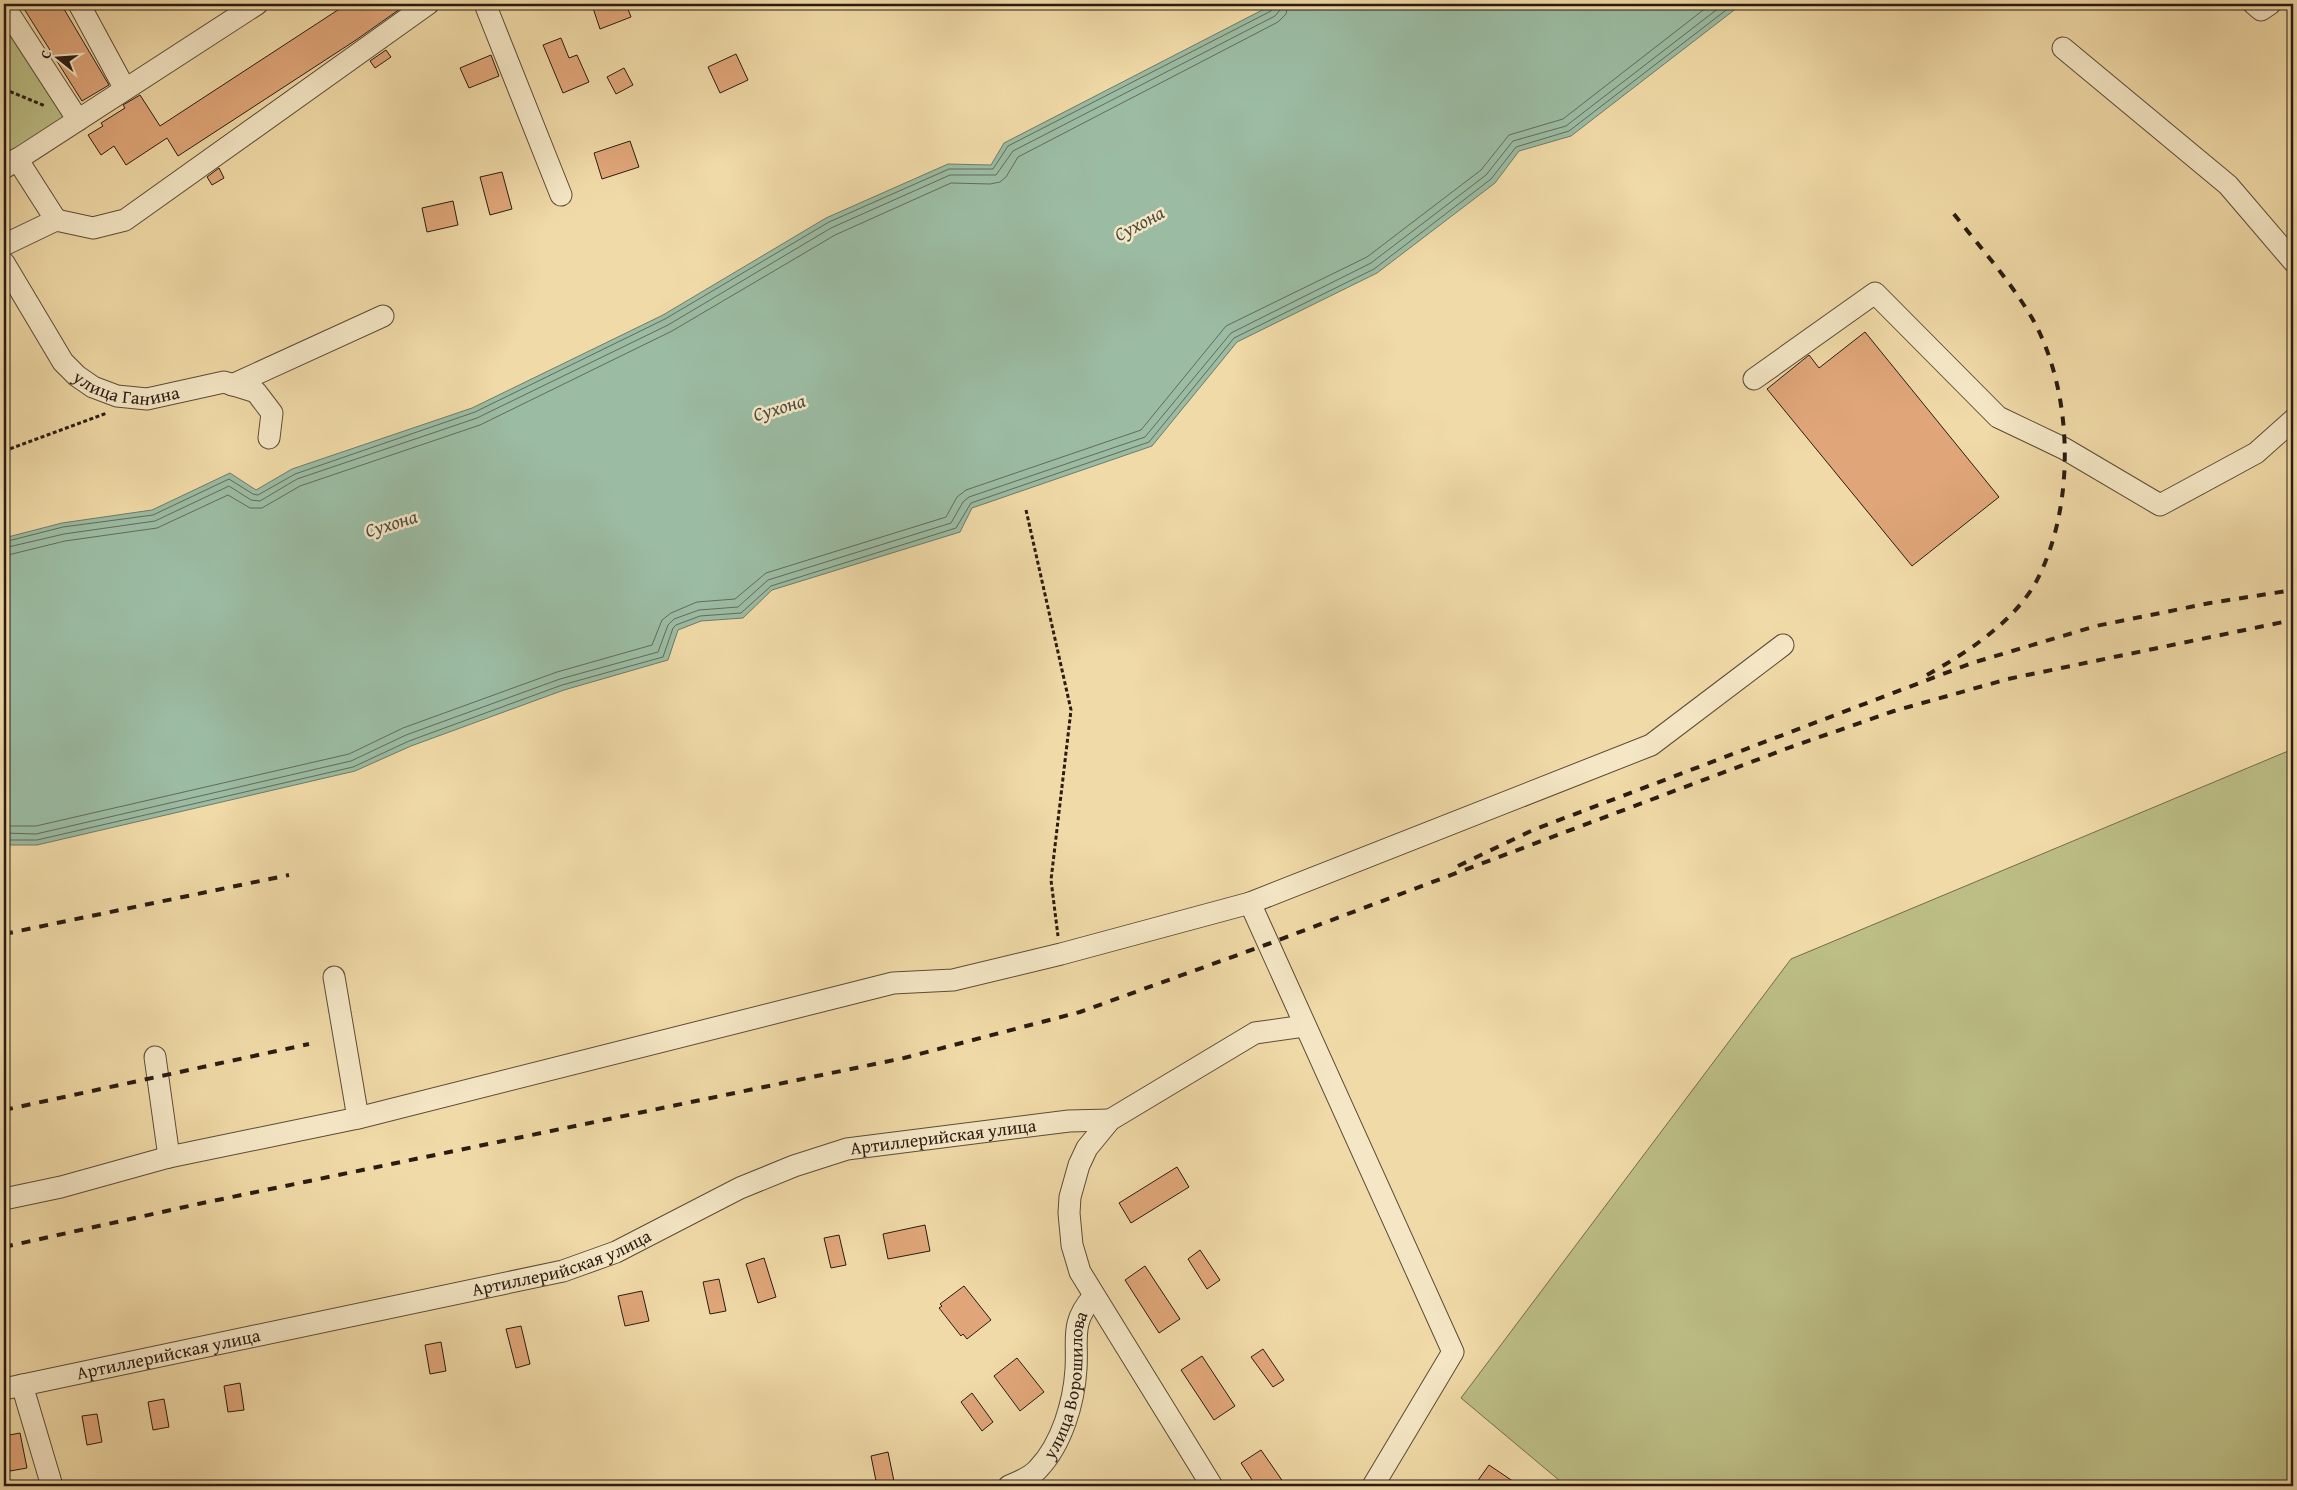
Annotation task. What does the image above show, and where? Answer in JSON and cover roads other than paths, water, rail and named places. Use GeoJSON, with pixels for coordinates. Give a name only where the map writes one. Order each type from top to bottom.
{"type":"FeatureCollection","features":[{"type":"Feature","properties":{"kind":"street"},"geometry":{"type":"LineString","coordinates":[[79,4],[125,90]]}},
{"type":"Feature","properties":{"kind":"street"},"geometry":{"type":"LineString","coordinates":[[56,220],[11,163],[257,4]]}},
{"type":"Feature","properties":{"kind":"street"},"geometry":{"type":"LineString","coordinates":[[4,245],[56,220],[93,228],[125,220],[428,4]]}},
{"type":"Feature","properties":{"kind":"street"},"geometry":{"type":"LineString","coordinates":[[485,4],[561,195]]}},
{"type":"Feature","properties":{"kind":"street"},"geometry":{"type":"LineString","coordinates":[[4,6],[78,120]]}},
{"type":"Feature","properties":{"kind":"street"},"geometry":{"type":"LineString","coordinates":[[2063,48],[2228,186],[2293,261]]}},
{"type":"Feature","properties":{"kind":"street","name":"улица Ганина"},"geometry":{"type":"LineString","coordinates":[[4,263],[63,362],[77,376],[93,387],[117,396],[147,399],[224,382],[256,392],[272,412],[269,438]]}},
{"type":"Feature","properties":{"kind":"street"},"geometry":{"type":"LineString","coordinates":[[1754,379],[1875,293],[1998,417],[2065,449],[2160,505],[2256,453],[2293,420]]}},
{"type":"Feature","properties":{"kind":"street"},"geometry":{"type":"LineString","coordinates":[[232,385],[383,316]]}},
{"type":"Feature","properties":{"kind":"street"},"geometry":{"type":"LineString","coordinates":[[4,1199],[61,1187],[169,1157],[358,1118],[893,983],[953,980],[1061,954],[1250,903],[1650,744],[1783,645]]}},
{"type":"Feature","properties":{"kind":"street"},"geometry":{"type":"LineString","coordinates":[[1250,903],[1453,1352],[1373,1486]]}},
{"type":"Feature","properties":{"kind":"street"},"geometry":{"type":"LineString","coordinates":[[334,977],[358,1118]]}},
{"type":"Feature","properties":{"kind":"street","name":"Артиллерийская улица"},"geometry":{"type":"LineString","coordinates":[[1212,1486],[1093,1297],[1080,1272],[1072,1245],[1069,1213],[1070,1198],[1078,1164],[1087,1148],[1110,1120],[1255,1033],[1304,1026]]}},
{"type":"Feature","properties":{"kind":"street"},"geometry":{"type":"LineString","coordinates":[[155,1057],[169,1157]]}},
{"type":"Feature","properties":{"kind":"street","name":"Артиллерийская улица"},"geometry":{"type":"LineString","coordinates":[[13,1387],[563,1271],[616,1252],[740,1188],[794,1166],[846,1149],[1069,1121],[1110,1120]]}},
{"type":"Feature","properties":{"kind":"street","name":"улица Ворошилова"},"geometry":{"type":"LineString","coordinates":[[1009,1486],[1038,1470],[1060,1434],[1074,1391],[1078,1321],[1083,1309],[1093,1297]]}},
{"type":"Feature","properties":{"kind":"street"},"geometry":{"type":"LineString","coordinates":[[13,1387],[52,1486]]}},
{"type":"Feature","properties":{"kind":"water","name":"Сухона"},"geometry":{"type":"Polygon","coordinates":[[[1274,4],[1742,4],[1571,136],[1519,151],[1495,183],[1377,273],[1237,342],[1152,446],[972,508],[960,532],[772,590],[743,618],[701,621],[678,630],[668,660],[564,690],[411,746],[355,771],[37,845],[4,845],[4,538],[62,523],[152,510],[230,473],[256,490],[292,469],[472,408],[663,315],[826,218],[948,164],[991,165],[1004,143],[1274,4]]]}},
{"type":"Feature","properties":{"kind":"railway"},"geometry":{"type":"LineString","coordinates":[[1927,675],[1988,636],[2015,611],[2036,582],[2049,552],[2058,520],[2065,450],[2062,414],[2056,380],[2046,348],[2032,318],[1993,262],[1950,209]]}},
{"type":"Feature","properties":{"kind":"railway"},"geometry":{"type":"LineString","coordinates":[[1458,866],[1533,830],[1972,663],[2096,626],[2210,603],[2293,590]]}},
{"type":"Feature","properties":{"kind":"railway"},"geometry":{"type":"LineString","coordinates":[[4,1247],[198,1204],[904,1058],[1080,1012],[1268,944],[1791,747],[1894,711],[2008,679],[2293,620]]}},
{"type":"Feature","properties":{"kind":"railway"},"geometry":{"type":"LineString","coordinates":[[4,934],[289,875]]}},
{"type":"Feature","properties":{"kind":"railway"},"geometry":{"type":"LineString","coordinates":[[4,1110],[309,1044]]}}]}
